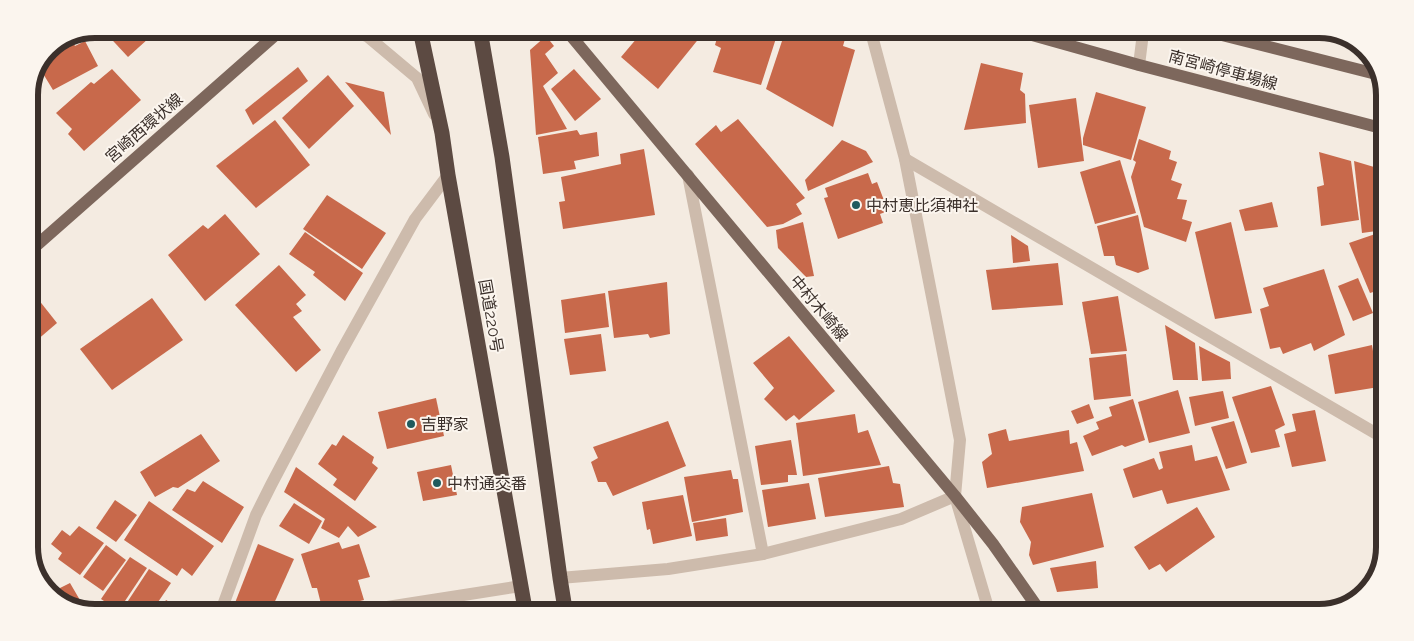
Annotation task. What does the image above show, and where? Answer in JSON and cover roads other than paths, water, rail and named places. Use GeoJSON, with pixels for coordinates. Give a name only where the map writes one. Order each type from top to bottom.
{"type":"FeatureCollection","features":[{"type":"Feature","properties":{"kind":"highway","name":"国道220号"},"geometry":{"type":"LineString","coordinates":[[422,38],[442,132],[448,175],[525,604]]}},
{"type":"Feature","properties":{"kind":"highway","name":"国道220号"},"geometry":{"type":"LineString","coordinates":[[481,38],[502,157],[564,604]]}},
{"type":"Feature","properties":{"kind":"main road","name":"宮崎西環状線"},"geometry":{"type":"LineString","coordinates":[[38,244],[272,38]]}},
{"type":"Feature","properties":{"kind":"main road","name":"中村木崎線"},"geometry":{"type":"LineString","coordinates":[[574,38],[955,496],[993,544],[1035,604]]}},
{"type":"Feature","properties":{"kind":"main road","name":"南宮崎停車場線"},"geometry":{"type":"LineString","coordinates":[[1046,38],[1139,65],[1376,127]]}},
{"type":"Feature","properties":{"kind":"main road","name":"南宮崎停車場線"},"geometry":{"type":"LineString","coordinates":[[1234,38],[1372,73]]}},
{"type":"Feature","properties":{"kind":"street"},"geometry":{"type":"LineString","coordinates":[[369,38],[417,78],[442,132]]}},
{"type":"Feature","properties":{"kind":"street"},"geometry":{"type":"LineString","coordinates":[[873,38],[905,159],[960,440],[955,496],[987,604]]}},
{"type":"Feature","properties":{"kind":"street"},"geometry":{"type":"LineString","coordinates":[[1139,65],[1142,38]]}},
{"type":"Feature","properties":{"kind":"street"},"geometry":{"type":"LineString","coordinates":[[905,159],[1376,434]]}},
{"type":"Feature","properties":{"kind":"street"},"geometry":{"type":"LineString","coordinates":[[223,604],[256,515],[271,486],[415,219],[448,175]]}},
{"type":"Feature","properties":{"kind":"street"},"geometry":{"type":"LineString","coordinates":[[688,175],[762,554]]}},
{"type":"Feature","properties":{"kind":"street"},"geometry":{"type":"LineString","coordinates":[[560,578],[668,569],[762,554],[901,520],[955,496]]}},
{"type":"Feature","properties":{"kind":"street"},"geometry":{"type":"LineString","coordinates":[[407,604],[522,586]]}},
{"type":"Feature","properties":{"kind":"place","name":"中村恵比須神社"},"geometry":{"type":"Point","coordinates":[856,205]}},
{"type":"Feature","properties":{"kind":"place","name":"吉野家"},"geometry":{"type":"Point","coordinates":[411,424]}},
{"type":"Feature","properties":{"kind":"place","name":"中村通交番"},"geometry":{"type":"Point","coordinates":[437,483]}}]}
